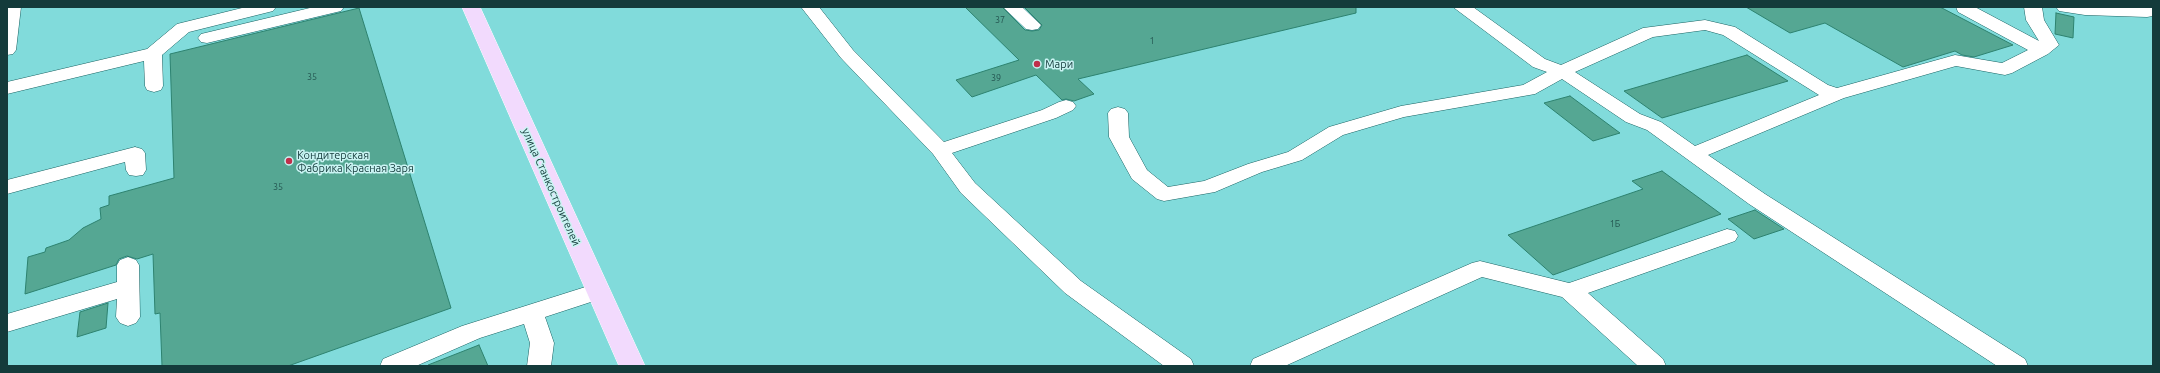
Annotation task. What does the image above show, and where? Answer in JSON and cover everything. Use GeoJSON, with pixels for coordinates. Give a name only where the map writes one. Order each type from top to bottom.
{"type":"FeatureCollection","features":[{"type":"Feature","properties":{"kind":"main road","name":"улица Станкостроителей"},"geometry":{"type":"LineString","coordinates":[[471,7],[632,366]]}},
{"type":"Feature","properties":{"kind":"lane"},"geometry":{"type":"LineString","coordinates":[[7,50],[12,7]]}},
{"type":"Feature","properties":{"kind":"lane"},"geometry":{"type":"LineString","coordinates":[[7,88],[153,53],[183,28],[267,7]]}},
{"type":"Feature","properties":{"kind":"lane"},"geometry":{"type":"LineString","coordinates":[[207,38],[335,7]]}},
{"type":"Feature","properties":{"kind":"lane"},"geometry":{"type":"LineString","coordinates":[[810,7],[847,54],[940,150],[968,188],[1073,287],[1182,366]]}},
{"type":"Feature","properties":{"kind":"lane"},"geometry":{"type":"LineString","coordinates":[[1012,7],[1032,25]]}},
{"type":"Feature","properties":{"kind":"lane"},"geometry":{"type":"LineString","coordinates":[[1462,7],[1539,63],[1562,71],[1633,118],[1654,126],[1756,199],[2016,366]]}},
{"type":"Feature","properties":{"kind":"lane"},"geometry":{"type":"LineString","coordinates":[[1693,154],[1837,94],[1955,60],[2005,69],[2050,45],[2035,20],[2033,7]]}},
{"type":"Feature","properties":{"kind":"lane"},"geometry":{"type":"LineString","coordinates":[[2065,7],[2085,10],[2147,12]]}},
{"type":"Feature","properties":{"kind":"lane"},"geometry":{"type":"LineString","coordinates":[[1964,8],[2042,50]]}},
{"type":"Feature","properties":{"kind":"lane"},"geometry":{"type":"LineString","coordinates":[[1118,114],[1119,137],[1139,174],[1164,194],[1208,187],[1255,168],[1295,156],[1336,131],[1401,112],[1528,90],[1583,60],[1649,32],[1705,25],[1729,31],[1821,89],[1837,94]]}},
{"type":"Feature","properties":{"kind":"lane"},"geometry":{"type":"LineString","coordinates":[[153,53],[154,86]]}},
{"type":"Feature","properties":{"kind":"lane"},"geometry":{"type":"LineString","coordinates":[[940,150],[1049,114],[1066,106]]}},
{"type":"Feature","properties":{"kind":"lane"},"geometry":{"type":"LineString","coordinates":[[7,187],[137,154]]}},
{"type":"Feature","properties":{"kind":"lane"},"geometry":{"type":"LineString","coordinates":[[1570,290],[1727,236]]}},
{"type":"Feature","properties":{"kind":"lane"},"geometry":{"type":"LineString","coordinates":[[1262,366],[1480,269],[1570,290],[1652,366]]}},
{"type":"Feature","properties":{"kind":"lane"},"geometry":{"type":"LineString","coordinates":[[7,323],[128,276],[128,317]]}},
{"type":"Feature","properties":{"kind":"lane"},"geometry":{"type":"LineString","coordinates":[[392,366],[471,332],[598,291]]}},
{"type":"Feature","properties":{"kind":"lane"},"geometry":{"type":"LineString","coordinates":[[532,312],[542,342],[539,366]]}},
{"type":"Feature","properties":{"kind":"building"},"geometry":{"type":"Polygon","coordinates":[[[965,7],[1002,7],[1025,30],[1032,31],[1039,30],[1042,25],[1024,7],[1356,7],[1356,13],[1078,79],[1094,94],[1074,101],[1066,99],[1062,100],[1036,75],[972,97],[956,80],[1019,60],[965,7]]]}},
{"type":"Feature","properties":{"kind":"building"},"geometry":{"type":"Polygon","coordinates":[[[1746,7],[1940,7],[2013,45],[1974,57],[1962,55],[1955,51],[1903,67],[1825,23],[1790,33],[1746,7]]]}},
{"type":"Feature","properties":{"kind":"building"},"geometry":{"type":"Polygon","coordinates":[[[359,8],[451,308],[288,366],[162,366],[160,313],[155,314],[153,254],[137,259],[127,256],[119,259],[116,265],[25,294],[28,257],[45,252],[46,248],[69,240],[83,228],[101,219],[100,208],[109,205],[109,196],[174,178],[170,54],[359,8]]]}},
{"type":"Feature","properties":{"kind":"building"},"geometry":{"type":"Polygon","coordinates":[[[2056,13],[2074,17],[2073,38],[2055,34],[2056,13]]]}},
{"type":"Feature","properties":{"kind":"building"},"geometry":{"type":"Polygon","coordinates":[[[1747,55],[1788,81],[1662,118],[1624,91],[1747,55]]]}},
{"type":"Feature","properties":{"kind":"building"},"geometry":{"type":"Polygon","coordinates":[[[1570,96],[1620,133],[1593,141],[1544,103],[1570,96]]]}},
{"type":"Feature","properties":{"kind":"building"},"geometry":{"type":"Polygon","coordinates":[[[1662,171],[1721,214],[1553,275],[1508,235],[1643,189],[1632,181],[1662,171]]]}},
{"type":"Feature","properties":{"kind":"building"},"geometry":{"type":"Polygon","coordinates":[[[1755,210],[1784,229],[1754,239],[1728,219],[1755,210]]]}},
{"type":"Feature","properties":{"kind":"building"},"geometry":{"type":"Polygon","coordinates":[[[108,303],[106,328],[77,337],[80,312],[108,303]]]}},
{"type":"Feature","properties":{"kind":"building"},"geometry":{"type":"Polygon","coordinates":[[[479,345],[488,366],[428,366],[428,365],[479,345]]]}},
{"type":"Feature","properties":{"kind":"place","name":"Мари"},"geometry":{"type":"Point","coordinates":[1037,64]}},
{"type":"Feature","properties":{"kind":"place","name":"Кондитерская Фабрика Красная Заря"},"geometry":{"type":"Point","coordinates":[289,161]}}]}
